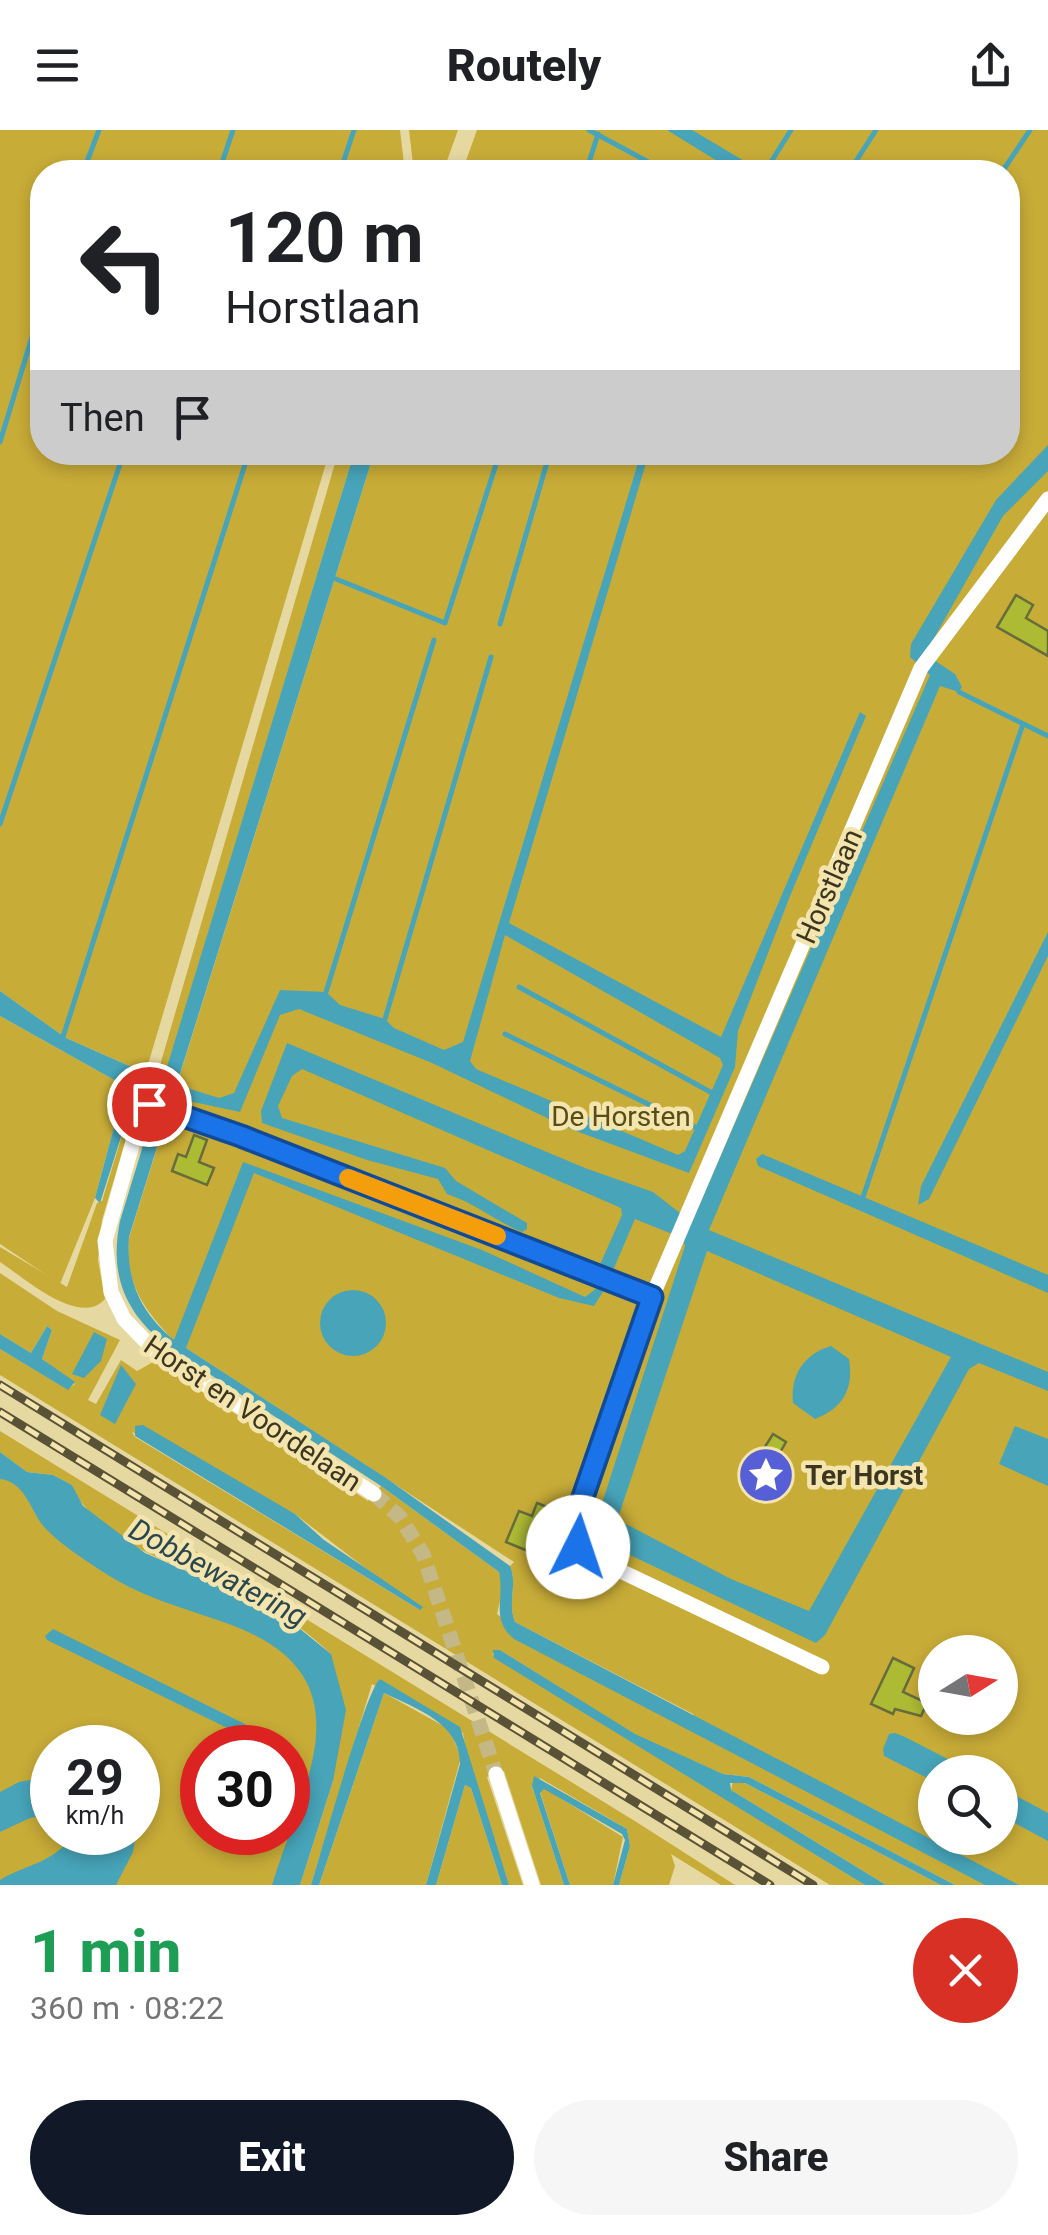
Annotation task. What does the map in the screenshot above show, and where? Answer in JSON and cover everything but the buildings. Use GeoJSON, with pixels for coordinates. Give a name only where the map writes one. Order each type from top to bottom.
{"type":"FeatureCollection","features":[{"type":"Feature","properties":{"kind":"street","name":"Horstlaan"},"geometry":{"type":"LineString","coordinates":[[822,1667],[578,1547],[574,1523],[652,1297],[686,1212],[925,662],[1048,499]]}},
{"type":"Feature","properties":{"kind":"street","name":"Horst en Voordelaan"},"geometry":{"type":"LineString","coordinates":[[374,1494],[156,1352],[124,1319],[111,1292],[105,1241],[146,1103],[652,1297]]}},
{"type":"Feature","properties":{"kind":"street"},"geometry":{"type":"LineString","coordinates":[[496,1774],[532,1885]]}},
{"type":"Feature","properties":{"kind":"green space"},"geometry":{"type":"Polygon","coordinates":[[[0,130],[400,130],[404,160],[30,160],[30,465],[325,465],[102,1220],[98,1260],[105,1299],[94,1306],[67,1304],[37,1288],[0,1262],[0,1247],[67,1287],[97,1203],[102,1201],[135,1093],[134,1068],[66,1038],[0,991],[0,130]]]}},
{"type":"Feature","properties":{"kind":"green space"},"geometry":{"type":"Polygon","coordinates":[[[409,130],[458,130],[447,160],[413,160],[409,130]]]}},
{"type":"Feature","properties":{"kind":"green space","name":"De Horsten"},"geometry":{"type":"Polygon","coordinates":[[[477,130],[1048,130],[1048,1885],[955,1885],[749,1777],[723,1774],[635,1735],[500,1650],[492,1654],[865,1885],[830,1885],[0,1375],[0,1349],[67,1389],[75,1384],[42,1359],[52,1330],[47,1326],[31,1353],[0,1334],[0,1273],[57,1311],[120,1340],[88,1400],[96,1404],[121,1360],[137,1371],[155,1361],[368,1501],[381,1486],[499,1572],[503,1588],[497,1614],[549,1655],[702,1735],[693,1714],[515,1622],[510,1566],[514,1562],[186,1348],[189,1338],[174,1341],[138,1294],[129,1238],[370,465],[1020,465],[1020,160],[466,160],[477,130]],[[132,1432],[135,1437],[420,1610],[295,1514],[132,1432]]]}},
{"type":"Feature","properties":{"kind":"green space"},"geometry":{"type":"Polygon","coordinates":[[[335,465],[350,465],[159,1095],[154,1086],[335,465]]]}},
{"type":"Feature","properties":{"kind":"green space"},"geometry":{"type":"Polygon","coordinates":[[[0,1016],[125,1086],[95,1198],[60,1284],[0,1244],[0,1016]]]}},
{"type":"Feature","properties":{"kind":"green space"},"geometry":{"type":"Polygon","coordinates":[[[0,1431],[735,1885],[721,1885],[671,1854],[675,1866],[669,1885],[619,1885],[630,1846],[627,1829],[540,1778],[532,1786],[564,1885],[541,1885],[504,1771],[487,1777],[523,1885],[509,1885],[469,1768],[463,1733],[372,1684],[311,1885],[300,1885],[333,1781],[331,1654],[255,1599],[123,1540],[84,1506],[72,1485],[53,1475],[27,1472],[0,1452],[0,1431]]]}},
{"type":"Feature","properties":{"kind":"green space"},"geometry":{"type":"Polygon","coordinates":[[[0,1473],[225,1605],[320,1669],[327,1734],[310,1789],[310,1725],[180,1725],[180,1855],[289,1855],[280,1885],[0,1885],[0,1473]]]}},
{"type":"Feature","properties":{"kind":"green space"},"geometry":{"type":"Polygon","coordinates":[[[384,1693],[449,1729],[461,1757],[426,1885],[319,1885],[384,1693]]]}},
{"type":"Feature","properties":{"kind":"green space"},"geometry":{"type":"Polygon","coordinates":[[[733,1780],[941,1885],[886,1885],[731,1790],[733,1780]]]}},
{"type":"Feature","properties":{"kind":"green space"},"geometry":{"type":"Polygon","coordinates":[[[465,1785],[471,1788],[502,1885],[436,1885],[465,1785]]]}},
{"type":"Feature","properties":{"kind":"green space"},"geometry":{"type":"Polygon","coordinates":[[[544,1788],[623,1837],[613,1885],[570,1885],[540,1792],[544,1788]]]}},
{"type":"Feature","properties":{"kind":"water"},"geometry":{"type":"Polygon","coordinates":[[[667,130],[692,130],[743,160],[716,160],[667,130]]]}},
{"type":"Feature","properties":{"kind":"water"},"geometry":{"type":"Polygon","coordinates":[[[1048,445],[1048,471],[1003,516],[925,654],[955,674],[962,687],[959,692],[940,686],[709,1230],[1048,1372],[1048,1391],[979,1363],[969,1369],[825,1635],[816,1643],[632,1556],[608,1543],[595,1525],[685,1246],[682,1238],[635,1219],[614,1268],[605,1272],[598,1269],[622,1215],[621,1208],[302,1069],[292,1076],[278,1106],[282,1118],[445,1168],[456,1181],[527,1223],[527,1229],[522,1232],[447,1194],[438,1179],[367,1160],[262,1123],[261,1111],[287,1043],[585,1168],[653,1192],[680,1213],[698,1208],[930,675],[910,657],[911,644],[996,500],[1048,445]],[[707,1251],[619,1515],[622,1522],[731,1579],[809,1611],[951,1357],[707,1251]]]}},
{"type":"Feature","properties":{"kind":"water"},"geometry":{"type":"Polygon","coordinates":[[[350,465],[370,465],[129,1237],[130,1268],[138,1295],[153,1319],[174,1340],[243,1162],[482,1250],[585,1297],[597,1288],[604,1290],[594,1306],[559,1298],[254,1173],[186,1348],[386,1478],[510,1566],[515,1622],[918,1832],[918,1850],[514,1639],[500,1616],[499,1572],[381,1486],[153,1334],[124,1292],[117,1241],[350,465]]]}},
{"type":"Feature","properties":{"kind":"water"},"geometry":{"type":"Polygon","coordinates":[[[637,465],[645,465],[509,923],[721,1037],[860,712],[866,716],[790,896],[738,1031],[735,1067],[689,1173],[568,1128],[432,1063],[299,1009],[280,1015],[240,1112],[184,1100],[187,1088],[219,1098],[234,1093],[280,990],[326,992],[340,1005],[385,1019],[394,1028],[444,1050],[463,1042],[637,465]],[[505,935],[470,1061],[476,1069],[678,1155],[685,1151],[723,1065],[720,1058],[505,935]]]}},
{"type":"Feature","properties":{"kind":"water"},"geometry":{"type":"Polygon","coordinates":[[[1048,932],[1048,956],[929,1199],[918,1205],[921,1186],[1048,932]]]}},
{"type":"Feature","properties":{"kind":"water"},"geometry":{"type":"Polygon","coordinates":[[[0,991],[66,1038],[134,1068],[135,1093],[100,1203],[95,1198],[125,1086],[0,1016],[0,991]]]}},
{"type":"Feature","properties":{"kind":"water"},"geometry":{"type":"Polygon","coordinates":[[[762,1154],[1048,1275],[1048,1293],[758,1166],[756,1159],[762,1154]]]}},
{"type":"Feature","properties":{"kind":"water"},"geometry":{"type":"Polygon","coordinates":[[[353,1290],[366,1292],[376,1300],[384,1310],[384,1336],[376,1346],[366,1354],[353,1356],[340,1354],[330,1346],[322,1336],[320,1323],[322,1310],[330,1300],[340,1292],[353,1290]]]}},
{"type":"Feature","properties":{"kind":"water"},"geometry":{"type":"Polygon","coordinates":[[[47,1326],[52,1330],[42,1359],[75,1382],[68,1390],[0,1349],[0,1334],[31,1353],[47,1326]]]}},
{"type":"Feature","properties":{"kind":"water"},"geometry":{"type":"Polygon","coordinates":[[[94,1332],[107,1339],[101,1361],[84,1378],[72,1374],[94,1332]]]}},
{"type":"Feature","properties":{"kind":"water"},"geometry":{"type":"Polygon","coordinates":[[[831,1346],[849,1359],[850,1379],[839,1403],[815,1419],[793,1403],[794,1383],[806,1360],[831,1346]]]}},
{"type":"Feature","properties":{"kind":"water"},"geometry":{"type":"Polygon","coordinates":[[[121,1365],[136,1384],[115,1424],[100,1415],[121,1365]]]}},
{"type":"Feature","properties":{"kind":"water"},"geometry":{"type":"Polygon","coordinates":[[[143,1425],[295,1514],[324,1540],[423,1607],[420,1610],[135,1436],[135,1426],[143,1425]]]}},
{"type":"Feature","properties":{"kind":"water"},"geometry":{"type":"Polygon","coordinates":[[[1015,1426],[1048,1439],[1048,1486],[999,1464],[1015,1426]]]}},
{"type":"Feature","properties":{"kind":"water"},"geometry":{"type":"Polygon","coordinates":[[[0,1452],[27,1472],[53,1475],[72,1485],[83,1506],[145,1553],[278,1611],[331,1654],[346,1710],[333,1781],[310,1853],[310,1769],[316,1733],[313,1701],[299,1671],[271,1645],[226,1623],[161,1601],[100,1570],[57,1539],[45,1528],[22,1491],[0,1479],[0,1452]]]}},
{"type":"Feature","properties":{"kind":"water"},"geometry":{"type":"Polygon","coordinates":[[[53,1629],[247,1725],[221,1725],[45,1636],[53,1629]]]}},
{"type":"Feature","properties":{"kind":"water"},"geometry":{"type":"Polygon","coordinates":[[[493,1650],[500,1650],[635,1734],[723,1774],[749,1777],[955,1885],[941,1885],[745,1783],[730,1783],[731,1790],[886,1885],[865,1885],[494,1658],[493,1650]]]}},
{"type":"Feature","properties":{"kind":"water"},"geometry":{"type":"Polygon","coordinates":[[[380,1679],[460,1727],[509,1885],[502,1885],[471,1788],[465,1785],[436,1885],[426,1885],[460,1764],[458,1750],[453,1738],[434,1719],[384,1693],[319,1885],[311,1885],[355,1740],[380,1679]]]}},
{"type":"Feature","properties":{"kind":"water"},"geometry":{"type":"Polygon","coordinates":[[[889,1734],[905,1737],[940,1755],[918,1755],[918,1773],[884,1756],[889,1734]]]}},
{"type":"Feature","properties":{"kind":"water"},"geometry":{"type":"Polygon","coordinates":[[[534,1776],[627,1829],[630,1846],[619,1885],[613,1885],[625,1840],[622,1834],[544,1789],[540,1793],[570,1885],[564,1885],[532,1786],[534,1776]]]}},
{"type":"Feature","properties":{"kind":"water"},"geometry":{"type":"Polygon","coordinates":[[[30,1780],[30,1818],[0,1832],[0,1792],[30,1780]]]}},
{"type":"Feature","properties":{"kind":"water"},"geometry":{"type":"Polygon","coordinates":[[[1018,1797],[1048,1813],[1048,1841],[1018,1825],[1018,1797]]]}},
{"type":"Feature","properties":{"kind":"water"},"geometry":{"type":"Polygon","coordinates":[[[51,1855],[131,1855],[116,1885],[0,1885],[0,1880],[51,1855]]]}},
{"type":"Feature","properties":{"kind":"water"},"geometry":{"type":"Polygon","coordinates":[[[282,1855],[310,1855],[300,1885],[272,1885],[282,1855]]]}},
{"type":"Feature","properties":{"kind":"water"},"geometry":{"type":"Polygon","coordinates":[[[928,1855],[962,1855],[1019,1885],[985,1885],[928,1855]]]}},
{"type":"Feature","properties":{"kind":"waterway"},"geometry":{"type":"LineString","coordinates":[[88,160],[99,130]]}},
{"type":"Feature","properties":{"kind":"waterway"},"geometry":{"type":"LineString","coordinates":[[223,160],[233,130]]}},
{"type":"Feature","properties":{"kind":"waterway"},"geometry":{"type":"LineString","coordinates":[[344,160],[354,130]]}},
{"type":"Feature","properties":{"kind":"waterway"},"geometry":{"type":"LineString","coordinates":[[589,130],[645,160]]}},
{"type":"Feature","properties":{"kind":"waterway"},"geometry":{"type":"LineString","coordinates":[[772,160],[791,130]]}},
{"type":"Feature","properties":{"kind":"waterway"},"geometry":{"type":"LineString","coordinates":[[857,160],[876,130]]}},
{"type":"Feature","properties":{"kind":"waterway"},"geometry":{"type":"LineString","coordinates":[[1010,160],[1030,130]]}},
{"type":"Feature","properties":{"kind":"waterway"},"geometry":{"type":"LineString","coordinates":[[590,160],[598,134]]}},
{"type":"Feature","properties":{"kind":"waterway"},"geometry":{"type":"LineString","coordinates":[[0,442],[30,343]]}},
{"type":"Feature","properties":{"kind":"waterway"},"geometry":{"type":"LineString","coordinates":[[0,824],[120,465]]}},
{"type":"Feature","properties":{"kind":"waterway"},"geometry":{"type":"LineString","coordinates":[[62,1040],[245,465]]}},
{"type":"Feature","properties":{"kind":"waterway"},"geometry":{"type":"LineString","coordinates":[[336,579],[445,623],[496,465]]}},
{"type":"Feature","properties":{"kind":"waterway"},"geometry":{"type":"LineString","coordinates":[[500,624],[546,465]]}},
{"type":"Feature","properties":{"kind":"waterway"},"geometry":{"type":"LineString","coordinates":[[326,992],[434,640]]}},
{"type":"Feature","properties":{"kind":"waterway"},"geometry":{"type":"LineString","coordinates":[[385,1019],[491,657]]}},
{"type":"Feature","properties":{"kind":"waterway"},"geometry":{"type":"LineString","coordinates":[[959,692],[1048,736]]}},
{"type":"Feature","properties":{"kind":"waterway"},"geometry":{"type":"LineString","coordinates":[[863,1197],[1023,724]]}},
{"type":"Feature","properties":{"kind":"waterway"},"geometry":{"type":"LineString","coordinates":[[519,987],[714,1094]]}},
{"type":"Feature","properties":{"kind":"waterway"},"geometry":{"type":"LineString","coordinates":[[505,1034],[699,1129]]}},
{"type":"Feature","properties":{"kind":"tunnel"},"geometry":{"type":"LineString","coordinates":[[374,1494],[400,1517],[423,1554],[496,1774]]}},
{"type":"Feature","properties":{"kind":"railway"},"geometry":{"type":"LineString","coordinates":[[0,1385],[813,1885]]}},
{"type":"Feature","properties":{"kind":"railway"},"geometry":{"type":"LineString","coordinates":[[0,1412],[770,1885]]}},
{"type":"Feature","properties":{"kind":"slow traffic"},"geometry":{"type":"LineString","coordinates":[[348,1178],[497,1236]]}},
{"type":"Feature","properties":{"kind":"place","name":"Ter Horst"},"geometry":{"type":"Point","coordinates":[766,1475]}},
{"type":"Feature","properties":{"kind":"route"},"geometry":{"type":"LineString","coordinates":[[149,1104],[241,1136],[652,1297],[574,1523],[578,1547]]}},
{"type":"Feature","properties":{"kind":"water label","name":"Dobbewatering"},"geometry":{"type":"Point","coordinates":[218,1573]}}]}
